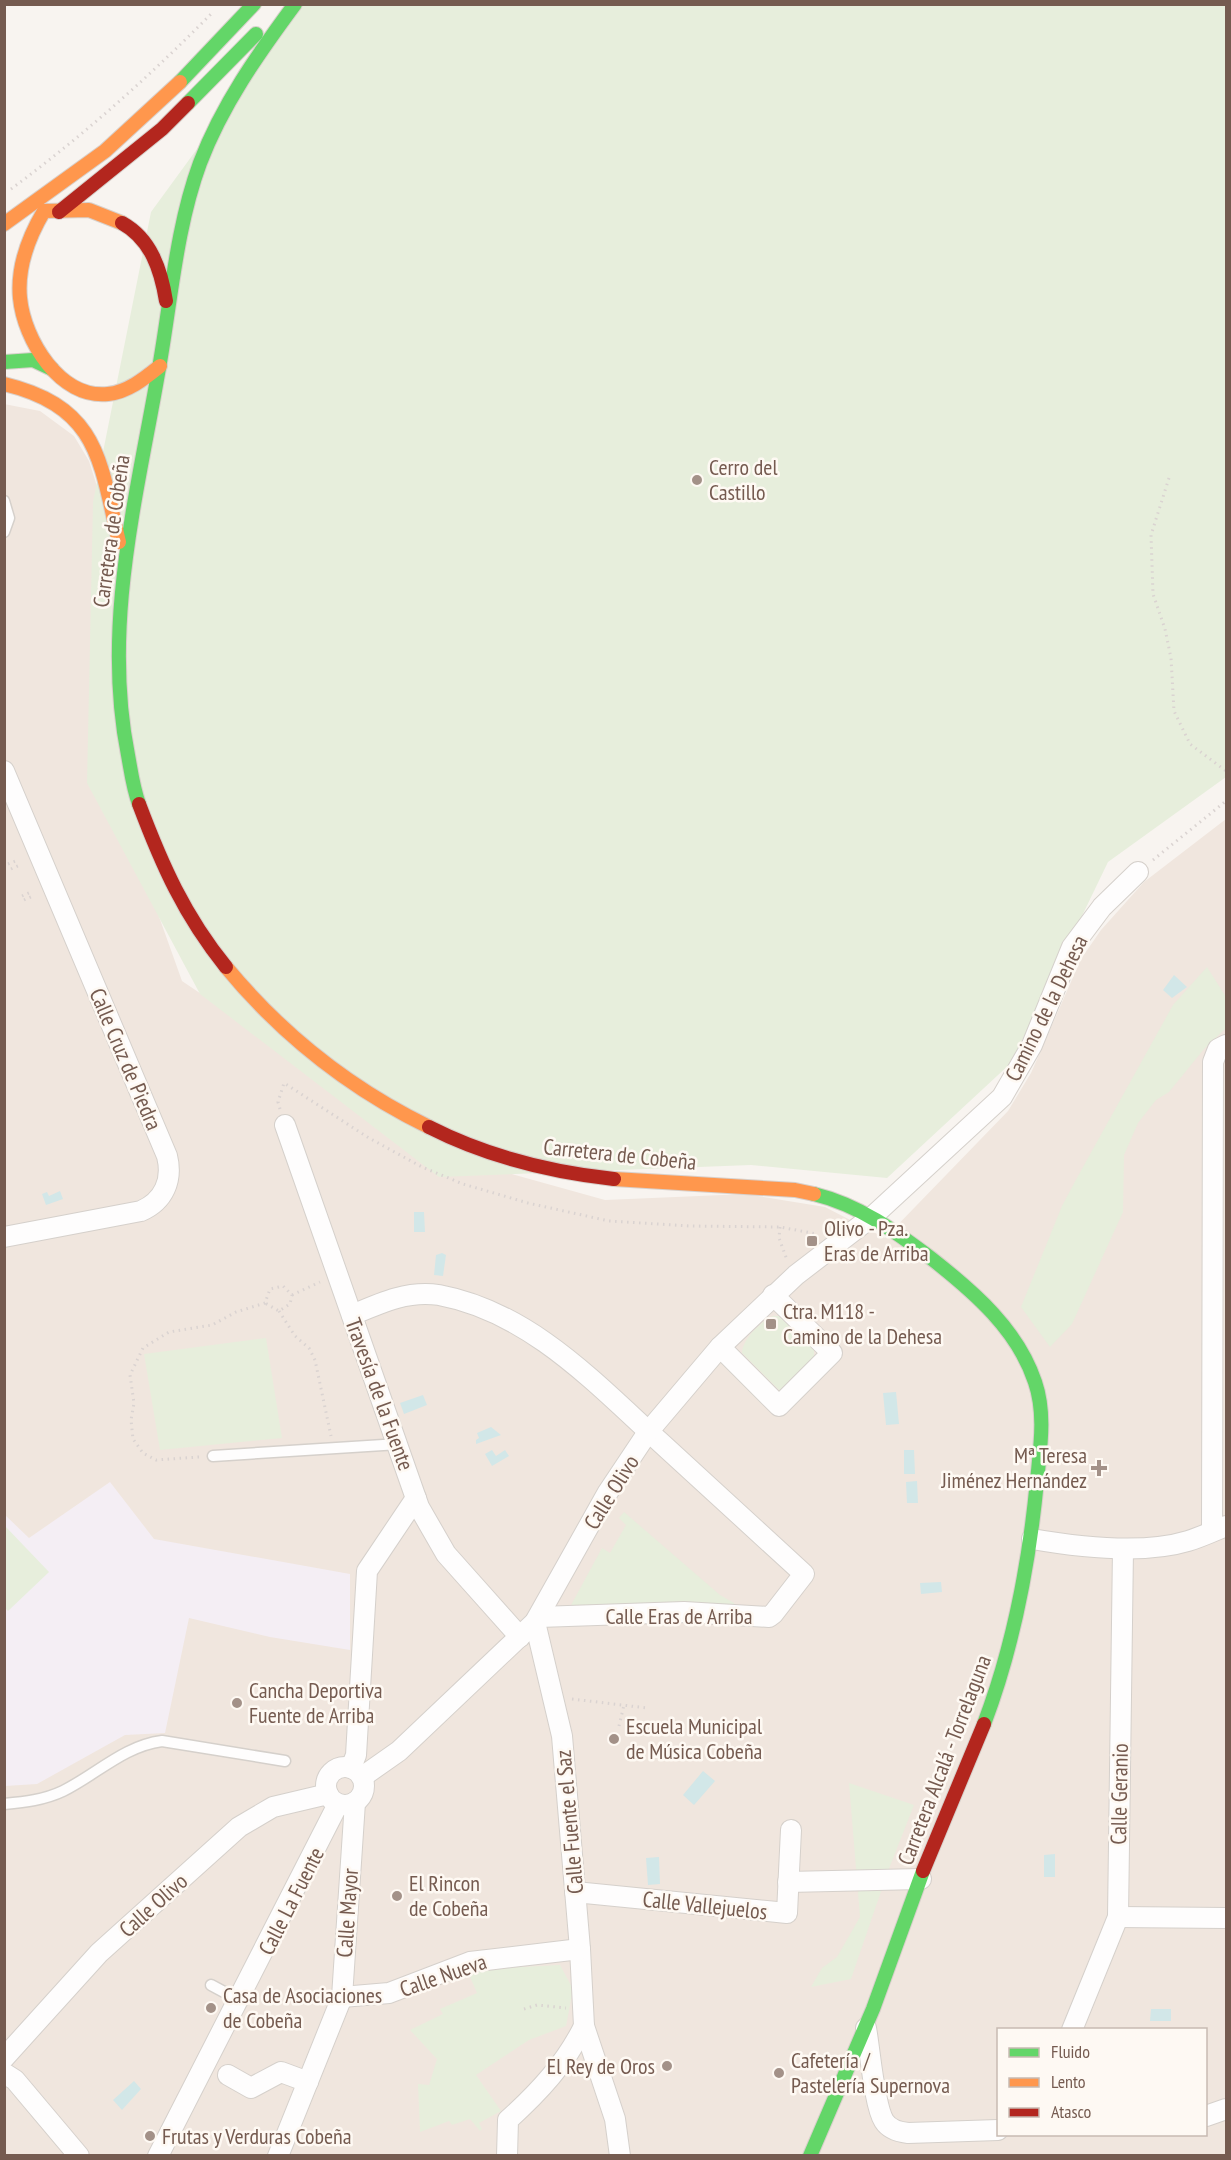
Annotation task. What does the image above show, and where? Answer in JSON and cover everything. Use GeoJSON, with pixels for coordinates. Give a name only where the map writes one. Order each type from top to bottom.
{"type":"FeatureCollection","features":[{"type":"Feature","properties":{"kind":"street"},"geometry":{"type":"LineString","coordinates":[[9,239],[164,112],[254,4]]}},
{"type":"Feature","properties":{"kind":"street"},"geometry":{"type":"LineString","coordinates":[[9,239],[32,230],[66,207],[162,129],[282,4]]}},
{"type":"Feature","properties":{"kind":"street"},"geometry":{"type":"LineString","coordinates":[[83,392],[100,394],[117,392],[135,386],[160,366],[166,315],[193,185],[212,134],[246,72],[295,4]]}},
{"type":"Feature","properties":{"kind":"street"},"geometry":{"type":"LineString","coordinates":[[4,224],[53,193],[176,86],[230,31]]}},
{"type":"Feature","properties":{"kind":"street"},"geometry":{"type":"LineString","coordinates":[[52,369],[34,342],[21,310],[21,267],[32,230],[44,212],[78,207],[111,217],[143,239],[162,276],[166,315]]}},
{"type":"Feature","properties":{"kind":"street"},"geometry":{"type":"LineString","coordinates":[[4,362],[33,360],[52,369],[83,392],[93,409]]}},
{"type":"Feature","properties":{"kind":"street","name":"Carretera de Cobeña"},"geometry":{"type":"LineString","coordinates":[[160,366],[121,572],[117,643],[125,747],[137,802],[178,895],[214,952],[265,1013],[302,1049],[340,1079],[407,1119],[486,1152],[530,1165],[620,1180],[817,1194],[852,1205],[873,1216]]}},
{"type":"Feature","properties":{"kind":"street"},"geometry":{"type":"LineString","coordinates":[[4,384],[45,398],[70,415],[88,436],[104,468],[119,542]]}},
{"type":"Feature","properties":{"kind":"street"},"geometry":{"type":"LineString","coordinates":[[120,480],[121,572]]}},
{"type":"Feature","properties":{"kind":"street","name":"Calle Cruz de Piedra"},"geometry":{"type":"LineString","coordinates":[[4,771],[167,1156],[170,1175],[168,1184],[158,1200],[141,1211],[4,1237]]}},
{"type":"Feature","properties":{"kind":"street","name":"Camino de la Dehesa"},"geometry":{"type":"LineString","coordinates":[[873,1216],[1002,1097],[1032,1046],[1072,947],[1102,907],[1138,872]]}},
{"type":"Feature","properties":{"kind":"street"},"geometry":{"type":"LineString","coordinates":[[1032,1539],[1123,1549],[1186,1542],[1219,1528],[1212,1417],[1213,1062],[1218,1049],[1227,1045]]}},
{"type":"Feature","properties":{"kind":"street","name":"Travesía de la Fuente"},"geometry":{"type":"LineString","coordinates":[[285,1125],[399,1444],[416,1498],[446,1554],[520,1637]]}},
{"type":"Feature","properties":{"kind":"street","name":"Calle Olivo"},"geometry":{"type":"LineString","coordinates":[[357,1773],[399,1750],[537,1619],[608,1492],[648,1432],[720,1347],[773,1295],[873,1216]]}},
{"type":"Feature","properties":{"kind":"street","name":"Carretera Alcalá - Torrelaguna"},"geometry":{"type":"LineString","coordinates":[[810,2156],[866,2025],[921,1879],[972,1757],[1011,1645],[1032,1539],[1041,1435],[1039,1397],[1028,1364],[1005,1328],[950,1272],[873,1216]]}},
{"type":"Feature","properties":{"kind":"street"},"geometry":{"type":"LineString","coordinates":[[352,1315],[393,1298],[416,1295],[438,1295],[496,1313],[566,1358],[648,1432]]}},
{"type":"Feature","properties":{"kind":"street"},"geometry":{"type":"LineString","coordinates":[[720,1347],[779,1406],[832,1353],[773,1295]]}},
{"type":"Feature","properties":{"kind":"street"},"geometry":{"type":"LineString","coordinates":[[1212,1417],[1227,1391]]}},
{"type":"Feature","properties":{"kind":"street","name":"Calle Eras de Arriba"},"geometry":{"type":"LineString","coordinates":[[537,1619],[684,1612],[768,1617],[773,1614],[804,1574],[648,1432]]}},
{"type":"Feature","properties":{"kind":"street"},"geometry":{"type":"LineString","coordinates":[[357,1773],[344,1767],[331,1773],[326,1787],[340,1800],[363,1791],[357,1773],[356,1755],[367,1571],[416,1498]]}},
{"type":"Feature","properties":{"kind":"street","name":"Calle Geranio"},"geometry":{"type":"LineString","coordinates":[[1073,2028],[1118,1917],[1123,1549]]}},
{"type":"Feature","properties":{"kind":"street","name":"Calle Fuente el Saz"},"geometry":{"type":"LineString","coordinates":[[537,1619],[562,1736],[584,2018]]}},
{"type":"Feature","properties":{"kind":"street","name":"Calle Olivo"},"geometry":{"type":"LineString","coordinates":[[4,2058],[99,1953],[239,1827],[273,1807],[340,1800]]}},
{"type":"Feature","properties":{"kind":"street","name":"Calle Mayor"},"geometry":{"type":"LineString","coordinates":[[278,2156],[342,1997],[340,1800]]}},
{"type":"Feature","properties":{"kind":"street","name":"Calle La Fuente"},"geometry":{"type":"LineString","coordinates":[[158,2156],[340,1800]]}},
{"type":"Feature","properties":{"kind":"street","name":"Calle Vallejuelos"},"geometry":{"type":"LineString","coordinates":[[575,1892],[787,1913],[791,1830]]}},
{"type":"Feature","properties":{"kind":"street"},"geometry":{"type":"LineString","coordinates":[[788,1882],[921,1879]]}},
{"type":"Feature","properties":{"kind":"street"},"geometry":{"type":"LineString","coordinates":[[1118,1917],[1227,1918]]}},
{"type":"Feature","properties":{"kind":"street","name":"Calle Nueva"},"geometry":{"type":"LineString","coordinates":[[342,1997],[389,1993],[470,1962],[580,1949]]}},
{"type":"Feature","properties":{"kind":"street"},"geometry":{"type":"LineString","coordinates":[[506,2155],[508,2120],[535,2095],[572,2052],[584,2018]]}},
{"type":"Feature","properties":{"kind":"street"},"geometry":{"type":"LineString","coordinates":[[584,2018],[615,2119],[620,2156]]}},
{"type":"Feature","properties":{"kind":"street"},"geometry":{"type":"LineString","coordinates":[[866,2025],[880,2113],[888,2125],[900,2132],[908,2133],[997,2130]]}},
{"type":"Feature","properties":{"kind":"street"},"geometry":{"type":"LineString","coordinates":[[228,2075],[251,2088],[280,2072],[308,2082]]}},
{"type":"Feature","properties":{"kind":"street"},"geometry":{"type":"LineString","coordinates":[[4,2073],[15,2080],[78,2156]]}},
{"type":"Feature","properties":{"kind":"street"},"geometry":{"type":"LineString","coordinates":[[1207,2116],[1227,2109]]}},
{"type":"Feature","properties":{"kind":"lane"},"geometry":{"type":"LineString","coordinates":[[4,501],[9,518],[4,532]]}},
{"type":"Feature","properties":{"kind":"lane"},"geometry":{"type":"LineString","coordinates":[[213,1456],[399,1444]]}},
{"type":"Feature","properties":{"kind":"lane"},"geometry":{"type":"LineString","coordinates":[[4,1804],[33,1801],[63,1791],[133,1748],[150,1743],[170,1742],[285,1761]]}},
{"type":"Feature","properties":{"kind":"lane"},"geometry":{"type":"LineString","coordinates":[[211,1985],[239,2000]]}},
{"type":"Feature","properties":{"kind":"path"},"geometry":{"type":"LineString","coordinates":[[4,194],[65,149],[159,67],[219,6]]}},
{"type":"Feature","properties":{"kind":"path"},"geometry":{"type":"LineString","coordinates":[[1169,478],[1151,535],[1153,594],[1165,629],[1171,658],[1174,711],[1190,744],[1227,771]]}},
{"type":"Feature","properties":{"kind":"path"},"geometry":{"type":"LineString","coordinates":[[1138,872],[1227,801]]}},
{"type":"Feature","properties":{"kind":"path"},"geometry":{"type":"LineString","coordinates":[[8,864],[18,860]]}},
{"type":"Feature","properties":{"kind":"path"},"geometry":{"type":"LineString","coordinates":[[11,869],[20,865]]}},
{"type":"Feature","properties":{"kind":"path"},"geometry":{"type":"LineString","coordinates":[[23,898],[32,894]]}},
{"type":"Feature","properties":{"kind":"path"},"geometry":{"type":"LineString","coordinates":[[780,1227],[779,1238],[786,1260],[796,1275]]}},
{"type":"Feature","properties":{"kind":"path"},"geometry":{"type":"LineString","coordinates":[[292,1295],[337,1275]]}},
{"type":"Feature","properties":{"kind":"path"},"geometry":{"type":"LineString","coordinates":[[266,1303],[270,1289],[283,1286],[292,1295]]}},
{"type":"Feature","properties":{"kind":"path"},"geometry":{"type":"LineString","coordinates":[[279,1311],[290,1304],[292,1295]]}},
{"type":"Feature","properties":{"kind":"path"},"geometry":{"type":"LineString","coordinates":[[213,1456],[156,1460],[143,1453],[133,1439],[131,1420],[134,1403],[129,1375],[143,1348],[169,1332],[212,1325],[236,1312],[266,1303],[279,1311],[295,1336],[309,1347],[315,1360],[334,1448]]}},
{"type":"Feature","properties":{"kind":"path"},"geometry":{"type":"LineString","coordinates":[[552,1696],[647,1708]]}},
{"type":"Feature","properties":{"kind":"path"},"geometry":{"type":"LineString","coordinates":[[619,1726],[624,1705]]}},
{"type":"Feature","properties":{"kind":"path"},"geometry":{"type":"LineString","coordinates":[[524,2009],[537,2005],[584,2018]]}},
{"type":"Feature","properties":{"kind":"shaded area"},"geometry":{"type":"Polygon","coordinates":[[[4,404],[40,411],[74,436],[89,461],[101,499],[137,855],[182,981],[379,1114],[486,1167],[605,1200],[746,1194],[825,1207],[885,1238],[1008,1111],[1031,1073],[1081,959],[1101,930],[1144,882],[1226,819],[1226,2155],[5,2155],[4,404]]]}},
{"type":"Feature","properties":{"kind":"shaded area"},"geometry":{"type":"Polygon","coordinates":[[[1174,975],[1187,987],[1172,998],[1163,990],[1174,975]]]}},
{"type":"Feature","properties":{"kind":"shaded area"},"geometry":{"type":"Polygon","coordinates":[[[60,1191],[63,1199],[46,1205],[42,1194],[47,1192],[49,1196],[60,1191]]]}},
{"type":"Feature","properties":{"kind":"shaded area"},"geometry":{"type":"Polygon","coordinates":[[[414,1212],[424,1212],[425,1232],[414,1232],[414,1212]]]}},
{"type":"Feature","properties":{"kind":"shaded area"},"geometry":{"type":"Polygon","coordinates":[[[442,1253],[446,1255],[443,1276],[434,1275],[436,1255],[442,1253]]]}},
{"type":"Feature","properties":{"kind":"shaded area"},"geometry":{"type":"Polygon","coordinates":[[[896,1392],[899,1424],[886,1425],[883,1393],[896,1392]]]}},
{"type":"Feature","properties":{"kind":"shaded area"},"geometry":{"type":"Polygon","coordinates":[[[423,1395],[427,1405],[404,1414],[400,1403],[423,1395]]]}},
{"type":"Feature","properties":{"kind":"shaded area"},"geometry":{"type":"Polygon","coordinates":[[[491,1427],[501,1435],[476,1444],[479,1438],[477,1433],[491,1427]]]}},
{"type":"Feature","properties":{"kind":"shaded area"},"geometry":{"type":"Polygon","coordinates":[[[492,1450],[496,1456],[505,1450],[509,1456],[492,1466],[485,1454],[492,1450]]]}},
{"type":"Feature","properties":{"kind":"shaded area"},"geometry":{"type":"Polygon","coordinates":[[[904,1450],[914,1450],[915,1474],[904,1474],[904,1450]]]}},
{"type":"Feature","properties":{"kind":"shaded area"},"geometry":{"type":"Polygon","coordinates":[[[917,1481],[918,1503],[907,1503],[906,1482],[917,1481]]]}},
{"type":"Feature","properties":{"kind":"shaded area"},"geometry":{"type":"Polygon","coordinates":[[[110,1482],[154,1539],[350,1574],[350,1650],[270,1637],[189,1618],[165,1733],[125,1735],[37,1784],[5,1786],[4,1514],[29,1538],[110,1482]]]}},
{"type":"Feature","properties":{"kind":"shaded area"},"geometry":{"type":"Polygon","coordinates":[[[941,1582],[942,1592],[921,1594],[920,1583],[941,1582]]]}},
{"type":"Feature","properties":{"kind":"shaded area"},"geometry":{"type":"Polygon","coordinates":[[[703,1771],[715,1781],[694,1805],[683,1795],[703,1771]]]}},
{"type":"Feature","properties":{"kind":"shaded area"},"geometry":{"type":"Polygon","coordinates":[[[1055,1854],[1055,1877],[1044,1877],[1044,1855],[1055,1854]]]}},
{"type":"Feature","properties":{"kind":"shaded area"},"geometry":{"type":"Polygon","coordinates":[[[659,1857],[660,1884],[648,1885],[646,1858],[659,1857]]]}},
{"type":"Feature","properties":{"kind":"shaded area"},"geometry":{"type":"Polygon","coordinates":[[[1151,2009],[1171,2009],[1171,2021],[1150,2021],[1151,2009]]]}},
{"type":"Feature","properties":{"kind":"shaded area"},"geometry":{"type":"Polygon","coordinates":[[[134,2081],[141,2089],[122,2110],[113,2100],[134,2081]]]}},
{"type":"Feature","properties":{"kind":"green space"},"geometry":{"type":"Polygon","coordinates":[[[302,5],[1226,5],[1226,777],[1108,862],[1011,1063],[887,1178],[751,1165],[439,1177],[200,994],[87,783],[93,502],[151,212],[302,5]]]}},
{"type":"Feature","properties":{"kind":"green space"},"geometry":{"type":"Polygon","coordinates":[[[1207,967],[1226,997],[1226,1028],[1204,1049],[1169,1092],[1156,1100],[1138,1123],[1124,1155],[1123,1212],[1072,1324],[1050,1347],[1021,1307],[1062,1206],[1173,1005],[1207,967]]]}},
{"type":"Feature","properties":{"kind":"green space"},"geometry":{"type":"Polygon","coordinates":[[[773,1316],[779,1316],[814,1350],[814,1358],[780,1391],[742,1353],[745,1342],[753,1331],[773,1316]]]}},
{"type":"Feature","properties":{"kind":"green space"},"geometry":{"type":"Polygon","coordinates":[[[266,1338],[282,1438],[160,1450],[144,1354],[266,1338]]]}},
{"type":"Feature","properties":{"kind":"green space"},"geometry":{"type":"Polygon","coordinates":[[[624,1512],[720,1595],[734,1603],[734,1606],[570,1607],[602,1548],[610,1553],[626,1525],[619,1518],[624,1512]]]}},
{"type":"Feature","properties":{"kind":"green space"},"geometry":{"type":"Polygon","coordinates":[[[4,1525],[49,1572],[8,1611],[4,1607],[4,1525]]]}},
{"type":"Feature","properties":{"kind":"green space"},"geometry":{"type":"Polygon","coordinates":[[[849,1783],[914,1805],[888,1871],[851,1979],[811,1987],[822,1968],[837,1957],[860,1917],[849,1783]]]}},
{"type":"Feature","properties":{"kind":"green space"},"geometry":{"type":"Polygon","coordinates":[[[560,1965],[573,1989],[566,2026],[529,2040],[476,2075],[501,2111],[479,2123],[482,2129],[480,2131],[470,2119],[452,2125],[449,2121],[420,2132],[418,2084],[429,2085],[437,2059],[410,2030],[443,2014],[440,2009],[477,1993],[467,1970],[560,1965]]]}},
{"type":"Feature","properties":{"kind":"traffic: fast"},"geometry":{"type":"LineString","coordinates":[[180,82],[254,4]]}},
{"type":"Feature","properties":{"kind":"traffic: fast"},"geometry":{"type":"LineString","coordinates":[[139,804],[131,773],[121,706],[119,658],[121,609],[125,561],[185,213],[200,163],[230,100],[254,61],[295,4]]}},
{"type":"Feature","properties":{"kind":"traffic: fast"},"geometry":{"type":"LineString","coordinates":[[188,103],[256,34]]}},
{"type":"Feature","properties":{"kind":"traffic: fast"},"geometry":{"type":"LineString","coordinates":[[4,362],[33,360],[52,369]]}},
{"type":"Feature","properties":{"kind":"traffic: fast"},"geometry":{"type":"LineString","coordinates":[[814,1194],[846,1205],[876,1220],[948,1272],[979,1299],[1006,1329],[1018,1345],[1035,1382],[1040,1406],[1041,1432],[1030,1543],[1012,1635],[984,1724]]}},
{"type":"Feature","properties":{"kind":"traffic: fast"},"geometry":{"type":"LineString","coordinates":[[810,2156],[873,2009],[923,1871]]}},
{"type":"Feature","properties":{"kind":"traffic: slow"},"geometry":{"type":"LineString","coordinates":[[4,224],[105,151],[180,82]]}},
{"type":"Feature","properties":{"kind":"traffic: slow"},"geometry":{"type":"LineString","coordinates":[[122,223],[89,210],[44,211],[33,232],[22,264],[20,298],[23,314],[37,348],[48,364],[60,377],[75,387],[91,393],[115,393],[136,384],[160,366]]}},
{"type":"Feature","properties":{"kind":"traffic: slow"},"geometry":{"type":"LineString","coordinates":[[4,384],[35,394],[59,407],[77,423],[90,441],[99,462],[119,542]]}},
{"type":"Feature","properties":{"kind":"traffic: slow"},"geometry":{"type":"LineString","coordinates":[[226,967],[271,1016],[319,1058],[372,1095],[429,1127]]}},
{"type":"Feature","properties":{"kind":"traffic: slow"},"geometry":{"type":"LineString","coordinates":[[614,1179],[795,1190],[814,1194]]}},
{"type":"Feature","properties":{"kind":"traffic: jam"},"geometry":{"type":"LineString","coordinates":[[59,212],[162,129],[188,103]]}},
{"type":"Feature","properties":{"kind":"traffic: jam"},"geometry":{"type":"LineString","coordinates":[[122,223],[140,238],[153,256],[166,301]]}},
{"type":"Feature","properties":{"kind":"traffic: jam"},"geometry":{"type":"LineString","coordinates":[[139,804],[175,889],[211,948],[226,967]]}},
{"type":"Feature","properties":{"kind":"traffic: jam"},"geometry":{"type":"LineString","coordinates":[[429,1127],[473,1146],[519,1161],[566,1172],[614,1179]]}},
{"type":"Feature","properties":{"kind":"traffic: jam"},"geometry":{"type":"LineString","coordinates":[[923,1871],[984,1724]]}},
{"type":"Feature","properties":{"kind":"place","name":"Cerro del Castillo"},"geometry":{"type":"Point","coordinates":[697,480]}},
{"type":"Feature","properties":{"kind":"place","name":"Olivo - Pza. Eras de Arriba"},"geometry":{"type":"Point","coordinates":[812,1241]}},
{"type":"Feature","properties":{"kind":"place","name":"Ctra. M118 - Camino de la Dehesa"},"geometry":{"type":"Point","coordinates":[771,1324]}},
{"type":"Feature","properties":{"kind":"place","name":"Mª Teresa Jiménez Hernández"},"geometry":{"type":"Point","coordinates":[1099,1468]}},
{"type":"Feature","properties":{"kind":"place","name":"Cancha Deportiva Fuente de Arriba"},"geometry":{"type":"Point","coordinates":[237,1703]}},
{"type":"Feature","properties":{"kind":"place","name":"Escuela Municipal de Música Cobeña"},"geometry":{"type":"Point","coordinates":[614,1739]}},
{"type":"Feature","properties":{"kind":"place","name":"El Rincon de Cobeña"},"geometry":{"type":"Point","coordinates":[397,1896]}},
{"type":"Feature","properties":{"kind":"place","name":"Casa de Asociaciones de Cobeña"},"geometry":{"type":"Point","coordinates":[211,2008]}},
{"type":"Feature","properties":{"kind":"place","name":"El Rey de Oros"},"geometry":{"type":"Point","coordinates":[667,2066]}},
{"type":"Feature","properties":{"kind":"place","name":"Cafetería / Pastelería Supernova"},"geometry":{"type":"Point","coordinates":[779,2073]}},
{"type":"Feature","properties":{"kind":"place","name":"Frutas y Verduras Cobeña"},"geometry":{"type":"Point","coordinates":[150,2136]}}]}
